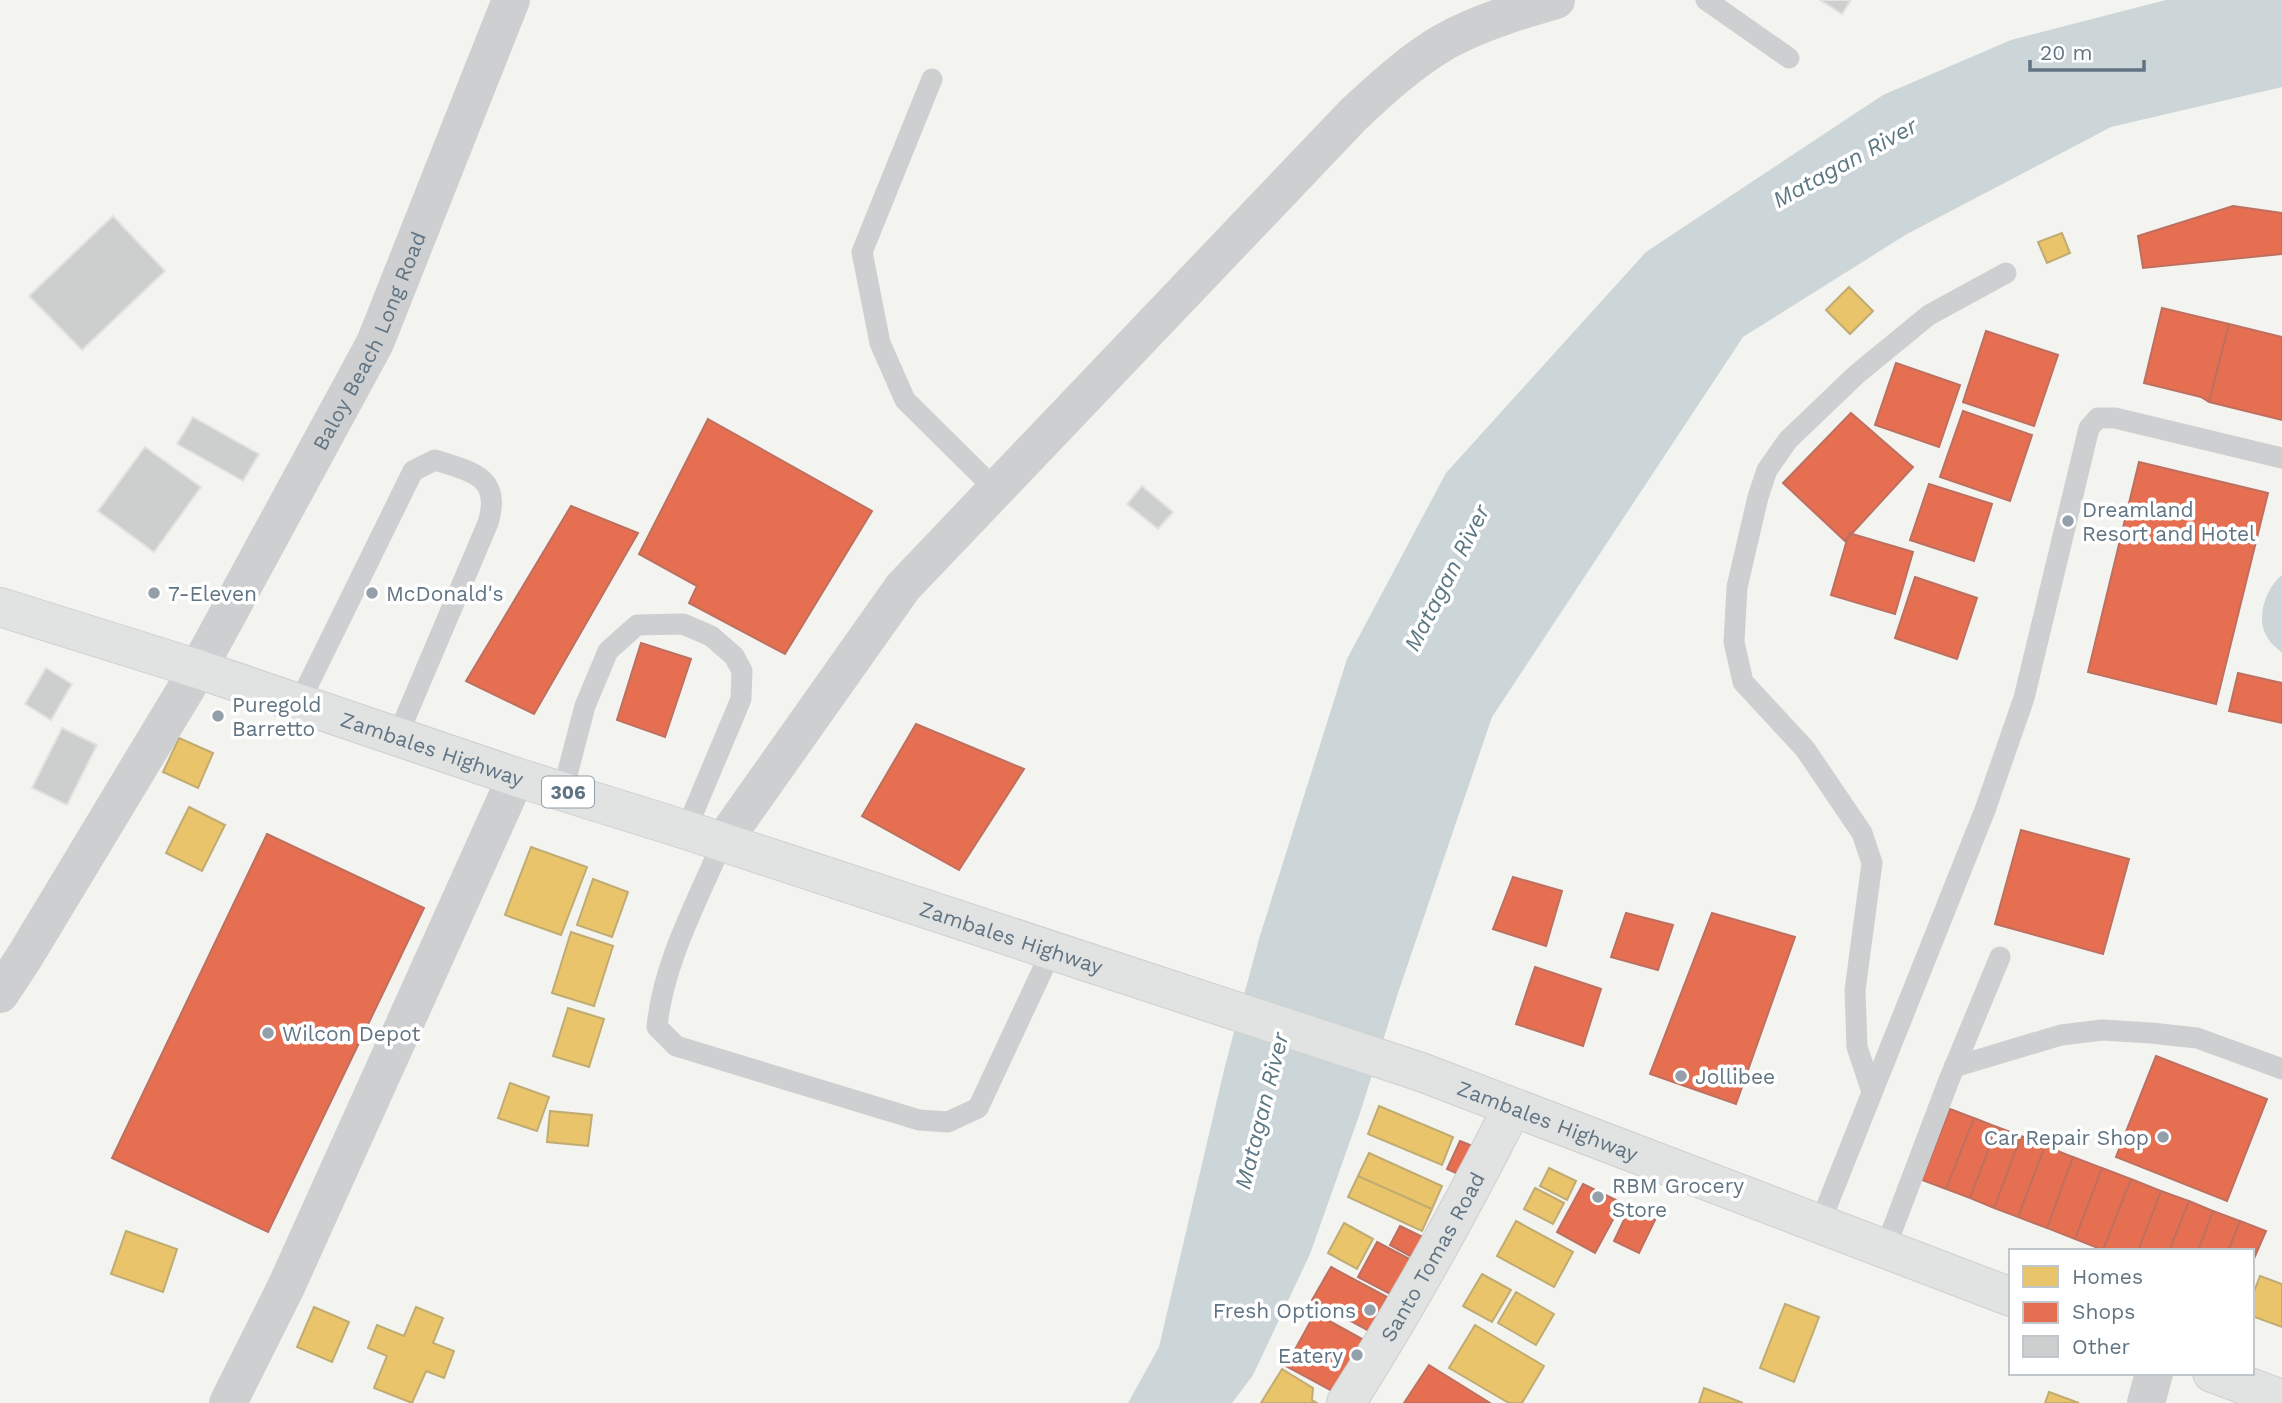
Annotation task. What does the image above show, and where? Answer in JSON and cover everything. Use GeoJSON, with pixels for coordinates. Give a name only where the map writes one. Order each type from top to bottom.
{"type":"FeatureCollection","features":[{"type":"Feature","properties":{"kind":"main road","name":"Zambales Highway"},"geometry":{"type":"LineString","coordinates":[[0,607],[198,669],[516,777],[686,830],[1420,1072],[2009,1296]]}},
{"type":"Feature","properties":{"kind":"main road","name":"Santo Tomas Road"},"geometry":{"type":"LineString","coordinates":[[1346,1403],[1463,1205],[1513,1108]]}},
{"type":"Feature","properties":{"kind":"main road"},"geometry":{"type":"LineString","coordinates":[[2221,1385],[2282,1399]]}},
{"type":"Feature","properties":{"kind":"street","name":"Baloy Beach Long Road"},"geometry":{"type":"LineString","coordinates":[[0,994],[26,956],[198,669],[375,343],[511,0]]}},
{"type":"Feature","properties":{"kind":"street"},"geometry":{"type":"LineString","coordinates":[[722,843],[903,587],[1354,114],[1392,79],[1445,42],[1509,14],[1556,0]]}},
{"type":"Feature","properties":{"kind":"street"},"geometry":{"type":"LineString","coordinates":[[228,1403],[286,1287],[516,777]]}},
{"type":"Feature","properties":{"kind":"street"},"geometry":{"type":"LineString","coordinates":[[2146,1403],[2153,1375]]}},
{"type":"Feature","properties":{"kind":"lane"},"geometry":{"type":"LineString","coordinates":[[1706,0],[1789,58]]}},
{"type":"Feature","properties":{"kind":"lane"},"geometry":{"type":"LineString","coordinates":[[932,79],[862,252],[880,343],[905,400],[997,491]]}},
{"type":"Feature","properties":{"kind":"lane"},"geometry":{"type":"LineString","coordinates":[[1872,1093],[1857,1047],[1855,990],[1872,863],[1862,833],[1805,749],[1743,682],[1734,642],[1737,587],[1758,496],[1767,470],[1788,440],[1857,374],[1929,315],[2006,273]]}},
{"type":"Feature","properties":{"kind":"lane"},"geometry":{"type":"LineString","coordinates":[[1820,1223],[1985,810],[2024,698],[2089,428],[2098,418],[2115,418],[2282,458]]}},
{"type":"Feature","properties":{"kind":"lane"},"geometry":{"type":"LineString","coordinates":[[299,703],[413,471],[435,460],[454,466],[477,476],[490,488],[494,504],[397,737]]}},
{"type":"Feature","properties":{"kind":"lane"},"geometry":{"type":"LineString","coordinates":[[563,790],[585,706],[608,651],[637,625],[683,624],[711,636],[734,656],[742,671],[741,699],[686,830]]}},
{"type":"Feature","properties":{"kind":"lane"},"geometry":{"type":"LineString","coordinates":[[722,843],[669,970],[659,1003],[657,1027],[677,1046],[919,1120],[948,1122],[978,1108],[1051,952]]}},
{"type":"Feature","properties":{"kind":"lane"},"geometry":{"type":"LineString","coordinates":[[1885,1249],[1954,1067],[2000,957]]}},
{"type":"Feature","properties":{"kind":"lane"},"geometry":{"type":"LineString","coordinates":[[1954,1067],[2061,1035],[2102,1030],[2196,1038],[2282,1069]]}},
{"type":"Feature","properties":{"kind":"water","name":"Matagan River"},"geometry":{"type":"Polygon","coordinates":[[[2166,0],[2282,0],[2282,87],[2111,127],[1907,234],[1743,337],[1492,717],[1310,1254],[1253,1375],[1232,1403],[1128,1403],[1159,1347],[1225,1066],[1259,939],[1347,659],[1446,473],[1646,252],[1883,95],[2011,40],[2166,0]]]}},
{"type":"Feature","properties":{"kind":"water"},"geometry":{"type":"Polygon","coordinates":[[[2282,575],[2282,653],[2268,639],[2262,612],[2271,587],[2282,575]]]}},
{"type":"Feature","properties":{"kind":"building: Homes"},"geometry":{"type":"Polygon","coordinates":[[[2062,233],[2070,253],[2047,263],[2038,242],[2062,233]]]}},
{"type":"Feature","properties":{"kind":"building: Homes"},"geometry":{"type":"Polygon","coordinates":[[[1849,287],[1873,311],[1850,334],[1826,310],[1849,287]]]}},
{"type":"Feature","properties":{"kind":"building: Homes"},"geometry":{"type":"Polygon","coordinates":[[[179,738],[213,753],[198,788],[163,772],[179,738]]]}},
{"type":"Feature","properties":{"kind":"building: Homes"},"geometry":{"type":"Polygon","coordinates":[[[189,807],[225,825],[202,871],[166,853],[189,807]]]}},
{"type":"Feature","properties":{"kind":"building: Homes"},"geometry":{"type":"Polygon","coordinates":[[[531,847],[587,867],[561,935],[505,915],[531,847]]]}},
{"type":"Feature","properties":{"kind":"building: Homes"},"geometry":{"type":"Polygon","coordinates":[[[593,879],[628,892],[612,937],[577,925],[593,879]]]}},
{"type":"Feature","properties":{"kind":"building: Homes"},"geometry":{"type":"Polygon","coordinates":[[[571,932],[613,946],[594,1006],[552,993],[571,932]]]}},
{"type":"Feature","properties":{"kind":"building: Homes"},"geometry":{"type":"Polygon","coordinates":[[[568,1008],[604,1019],[589,1067],[553,1056],[568,1008]]]}},
{"type":"Feature","properties":{"kind":"building: Homes"},"geometry":{"type":"Polygon","coordinates":[[[510,1083],[549,1097],[537,1131],[498,1118],[510,1083]]]}},
{"type":"Feature","properties":{"kind":"building: Homes"},"geometry":{"type":"Polygon","coordinates":[[[1379,1106],[1453,1137],[1442,1165],[1368,1134],[1379,1106]]]}},
{"type":"Feature","properties":{"kind":"building: Homes"},"geometry":{"type":"Polygon","coordinates":[[[550,1111],[592,1115],[588,1146],[547,1142],[550,1111]]]}},
{"type":"Feature","properties":{"kind":"building: Homes"},"geometry":{"type":"Polygon","coordinates":[[[1369,1153],[1442,1186],[1432,1209],[1358,1176],[1369,1153]]]}},
{"type":"Feature","properties":{"kind":"building: Homes"},"geometry":{"type":"Polygon","coordinates":[[[1549,1168],[1576,1181],[1567,1200],[1540,1186],[1549,1168]]]}},
{"type":"Feature","properties":{"kind":"building: Homes"},"geometry":{"type":"Polygon","coordinates":[[[1358,1176],[1432,1209],[1422,1231],[1348,1197],[1358,1176]]]}},
{"type":"Feature","properties":{"kind":"building: Homes"},"geometry":{"type":"Polygon","coordinates":[[[1535,1188],[1564,1203],[1553,1224],[1524,1209],[1535,1188]]]}},
{"type":"Feature","properties":{"kind":"building: Homes"},"geometry":{"type":"Polygon","coordinates":[[[1516,1221],[1573,1252],[1554,1287],[1497,1256],[1516,1221]]]}},
{"type":"Feature","properties":{"kind":"building: Homes"},"geometry":{"type":"Polygon","coordinates":[[[1344,1223],[1373,1239],[1357,1269],[1328,1253],[1344,1223]]]}},
{"type":"Feature","properties":{"kind":"building: Homes"},"geometry":{"type":"Polygon","coordinates":[[[126,1231],[177,1249],[163,1292],[111,1274],[126,1231]]]}},
{"type":"Feature","properties":{"kind":"building: Homes"},"geometry":{"type":"Polygon","coordinates":[[[1482,1274],[1511,1290],[1492,1322],[1463,1306],[1482,1274]]]}},
{"type":"Feature","properties":{"kind":"building: Homes"},"geometry":{"type":"Polygon","coordinates":[[[2260,1276],[2282,1284],[2282,1327],[2254,1317],[2254,1292],[2260,1276]]]}},
{"type":"Feature","properties":{"kind":"building: Homes"},"geometry":{"type":"Polygon","coordinates":[[[1516,1292],[1554,1314],[1536,1345],[1498,1323],[1516,1292]]]}},
{"type":"Feature","properties":{"kind":"building: Homes"},"geometry":{"type":"Polygon","coordinates":[[[1785,1304],[1819,1317],[1794,1382],[1760,1368],[1785,1304]]]}},
{"type":"Feature","properties":{"kind":"building: Homes"},"geometry":{"type":"Polygon","coordinates":[[[314,1307],[349,1322],[332,1362],[297,1347],[314,1307]]]}},
{"type":"Feature","properties":{"kind":"building: Homes"},"geometry":{"type":"Polygon","coordinates":[[[416,1307],[443,1318],[433,1343],[454,1351],[444,1378],[426,1371],[412,1403],[374,1388],[387,1356],[368,1348],[377,1325],[404,1336],[416,1307]]]}},
{"type":"Feature","properties":{"kind":"building: Homes"},"geometry":{"type":"Polygon","coordinates":[[[1475,1325],[1544,1366],[1522,1403],[1509,1403],[1449,1368],[1475,1325]]]}},
{"type":"Feature","properties":{"kind":"building: Homes"},"geometry":{"type":"Polygon","coordinates":[[[1282,1369],[1313,1388],[1312,1400],[1317,1403],[1261,1403],[1282,1369]]]}},
{"type":"Feature","properties":{"kind":"building: Homes"},"geometry":{"type":"Polygon","coordinates":[[[1704,1388],[1743,1403],[1699,1403],[1704,1388]]]}},
{"type":"Feature","properties":{"kind":"building: Homes"},"geometry":{"type":"Polygon","coordinates":[[[2049,1392],[2079,1403],[2045,1403],[2049,1392]]]}},
{"type":"Feature","properties":{"kind":"building: Shops"},"geometry":{"type":"Polygon","coordinates":[[[2233,206],[2282,213],[2282,254],[2143,268],[2138,236],[2233,206]]]}},
{"type":"Feature","properties":{"kind":"building: Shops"},"geometry":{"type":"Polygon","coordinates":[[[2162,308],[2229,324],[2209,402],[2201,397],[2144,383],[2162,308]]]}},
{"type":"Feature","properties":{"kind":"building: Shops"},"geometry":{"type":"Polygon","coordinates":[[[2229,324],[2282,337],[2282,420],[2209,402],[2229,324]]]}},
{"type":"Feature","properties":{"kind":"building: Shops"},"geometry":{"type":"Polygon","coordinates":[[[1986,331],[2058,355],[2034,426],[1963,402],[1986,331]]]}},
{"type":"Feature","properties":{"kind":"building: Shops"},"geometry":{"type":"Polygon","coordinates":[[[1896,363],[1960,385],[1939,447],[1875,425],[1896,363]]]}},
{"type":"Feature","properties":{"kind":"building: Shops"},"geometry":{"type":"Polygon","coordinates":[[[1963,411],[2032,435],[2010,501],[1940,477],[1963,411]]]}},
{"type":"Feature","properties":{"kind":"building: Shops"},"geometry":{"type":"Polygon","coordinates":[[[1851,413],[1913,467],[1845,541],[1783,483],[1851,413]]]}},
{"type":"Feature","properties":{"kind":"building: Shops"},"geometry":{"type":"Polygon","coordinates":[[[708,419],[872,511],[785,654],[689,603],[697,586],[639,554],[708,419]]]}},
{"type":"Feature","properties":{"kind":"building: Shops"},"geometry":{"type":"Polygon","coordinates":[[[2139,462],[2268,493],[2216,704],[2088,672],[2139,462]]]}},
{"type":"Feature","properties":{"kind":"building: Shops"},"geometry":{"type":"Polygon","coordinates":[[[1929,484],[1992,504],[1974,561],[1910,540],[1929,484]]]}},
{"type":"Feature","properties":{"kind":"building: Shops"},"geometry":{"type":"Polygon","coordinates":[[[571,506],[638,533],[534,714],[466,681],[571,506]]]}},
{"type":"Feature","properties":{"kind":"building: Shops"},"geometry":{"type":"Polygon","coordinates":[[[1849,533],[1913,552],[1895,614],[1831,595],[1849,533]]]}},
{"type":"Feature","properties":{"kind":"building: Shops"},"geometry":{"type":"Polygon","coordinates":[[[1915,577],[1977,598],[1957,659],[1895,638],[1915,577]]]}},
{"type":"Feature","properties":{"kind":"building: Shops"},"geometry":{"type":"Polygon","coordinates":[[[641,643],[691,659],[665,737],[617,720],[641,643]]]}},
{"type":"Feature","properties":{"kind":"building: Shops"},"geometry":{"type":"Polygon","coordinates":[[[2238,673],[2282,683],[2282,723],[2229,711],[2238,673]]]}},
{"type":"Feature","properties":{"kind":"building: Shops"},"geometry":{"type":"Polygon","coordinates":[[[916,724],[1024,769],[959,870],[862,816],[916,724]]]}},
{"type":"Feature","properties":{"kind":"building: Shops"},"geometry":{"type":"Polygon","coordinates":[[[2021,830],[2129,859],[2103,954],[1995,924],[2021,830]]]}},
{"type":"Feature","properties":{"kind":"building: Shops","name":"Wilcon Depot"},"geometry":{"type":"Polygon","coordinates":[[[267,834],[424,908],[268,1232],[112,1158],[267,834]]]}},
{"type":"Feature","properties":{"kind":"building: Shops"},"geometry":{"type":"Polygon","coordinates":[[[1513,877],[1562,891],[1546,946],[1493,929],[1513,877]]]}},
{"type":"Feature","properties":{"kind":"building: Shops"},"geometry":{"type":"Polygon","coordinates":[[[1626,913],[1673,925],[1658,970],[1611,957],[1626,913]]]}},
{"type":"Feature","properties":{"kind":"building: Shops"},"geometry":{"type":"Polygon","coordinates":[[[1712,913],[1795,937],[1736,1104],[1650,1074],[1712,913]]]}},
{"type":"Feature","properties":{"kind":"building: Shops"},"geometry":{"type":"Polygon","coordinates":[[[1535,967],[1601,989],[1583,1046],[1516,1024],[1535,967]]]}},
{"type":"Feature","properties":{"kind":"building: Shops"},"geometry":{"type":"Polygon","coordinates":[[[2156,1056],[2267,1099],[2227,1201],[2116,1157],[2156,1056]]]}},
{"type":"Feature","properties":{"kind":"building: Shops"},"geometry":{"type":"Polygon","coordinates":[[[1950,1109],[1974,1118],[1946,1189],[1922,1180],[1950,1109]]]}},
{"type":"Feature","properties":{"kind":"building: Shops"},"geometry":{"type":"Polygon","coordinates":[[[1974,1118],[1997,1127],[1970,1198],[1946,1189],[1974,1118]]]}},
{"type":"Feature","properties":{"kind":"building: Shops"},"geometry":{"type":"Polygon","coordinates":[[[1997,1127],[2021,1136],[1994,1208],[1970,1198],[1997,1127]]]}},
{"type":"Feature","properties":{"kind":"building: Shops"},"geometry":{"type":"Polygon","coordinates":[[[2021,1136],[2045,1146],[2018,1217],[1994,1208],[2021,1136]]]}},
{"type":"Feature","properties":{"kind":"building: Shops"},"geometry":{"type":"Polygon","coordinates":[[[1460,1141],[1480,1149],[1467,1178],[1447,1169],[1460,1141]]]}},
{"type":"Feature","properties":{"kind":"building: Shops"},"geometry":{"type":"Polygon","coordinates":[[[2045,1146],[2073,1157],[2047,1228],[2018,1217],[2045,1146]]]}},
{"type":"Feature","properties":{"kind":"building: Shops"},"geometry":{"type":"Polygon","coordinates":[[[2073,1157],[2102,1168],[2075,1239],[2047,1228],[2073,1157]]]}},
{"type":"Feature","properties":{"kind":"building: Shops"},"geometry":{"type":"Polygon","coordinates":[[[2102,1168],[2131,1179],[2103,1249],[2075,1239],[2102,1168]]]}},
{"type":"Feature","properties":{"kind":"building: Shops"},"geometry":{"type":"Polygon","coordinates":[[[2131,1179],[2161,1191],[2139,1249],[2103,1249],[2131,1179]]]}},
{"type":"Feature","properties":{"kind":"building: Shops"},"geometry":{"type":"Polygon","coordinates":[[[1583,1184],[1622,1203],[1595,1253],[1557,1232],[1583,1184]]]}},
{"type":"Feature","properties":{"kind":"building: Shops"},"geometry":{"type":"Polygon","coordinates":[[[2161,1191],[2189,1201],[2170,1249],[2139,1249],[2161,1191]]]}},
{"type":"Feature","properties":{"kind":"building: Shops"},"geometry":{"type":"Polygon","coordinates":[[[2189,1201],[2213,1211],[2199,1249],[2170,1249],[2189,1201]]]}},
{"type":"Feature","properties":{"kind":"building: Shops"},"geometry":{"type":"Polygon","coordinates":[[[1630,1207],[1655,1220],[1639,1253],[1614,1241],[1630,1207]]]}},
{"type":"Feature","properties":{"kind":"building: Shops"},"geometry":{"type":"Polygon","coordinates":[[[2213,1211],[2240,1221],[2229,1249],[2199,1249],[2213,1211]]]}},
{"type":"Feature","properties":{"kind":"building: Shops"},"geometry":{"type":"Polygon","coordinates":[[[2240,1221],[2266,1231],[2254,1258],[2254,1249],[2229,1249],[2240,1221]]]}},
{"type":"Feature","properties":{"kind":"building: Shops"},"geometry":{"type":"Polygon","coordinates":[[[1400,1226],[1435,1243],[1425,1264],[1390,1245],[1400,1226]]]}},
{"type":"Feature","properties":{"kind":"building: Shops"},"geometry":{"type":"Polygon","coordinates":[[[1377,1242],[1417,1263],[1398,1298],[1358,1277],[1377,1242]]]}},
{"type":"Feature","properties":{"kind":"building: Shops"},"geometry":{"type":"Polygon","coordinates":[[[1331,1267],[1387,1297],[1369,1331],[1312,1300],[1331,1267]]]}},
{"type":"Feature","properties":{"kind":"building: Shops"},"geometry":{"type":"Polygon","coordinates":[[[1315,1313],[1373,1345],[1334,1392],[1286,1366],[1315,1313]]]}},
{"type":"Feature","properties":{"kind":"building: Shops"},"geometry":{"type":"Polygon","coordinates":[[[1429,1365],[1490,1403],[1404,1403],[1429,1365]]]}},
{"type":"Feature","properties":{"kind":"building: Other"},"geometry":{"type":"Polygon","coordinates":[[[1820,0],[1851,0],[1842,14],[1820,0]]]}},
{"type":"Feature","properties":{"kind":"building: Other"},"geometry":{"type":"Polygon","coordinates":[[[113,216],[165,271],[82,350],[29,296],[113,216]]]}},
{"type":"Feature","properties":{"kind":"building: Other"},"geometry":{"type":"Polygon","coordinates":[[[193,417],[259,454],[243,481],[177,444],[193,417]]]}},
{"type":"Feature","properties":{"kind":"building: Other"},"geometry":{"type":"Polygon","coordinates":[[[145,447],[201,487],[154,552],[98,511],[145,447]]]}},
{"type":"Feature","properties":{"kind":"building: Other"},"geometry":{"type":"Polygon","coordinates":[[[1142,486],[1173,512],[1158,529],[1127,504],[1142,486]]]}},
{"type":"Feature","properties":{"kind":"building: Other"},"geometry":{"type":"Polygon","coordinates":[[[46,668],[72,684],[51,720],[25,704],[46,668]]]}},
{"type":"Feature","properties":{"kind":"building: Other"},"geometry":{"type":"Polygon","coordinates":[[[62,728],[97,745],[67,805],[32,788],[62,728]]]}},
{"type":"Feature","properties":{"kind":"place","name":"Dreamland Resort and Hotel"},"geometry":{"type":"Point","coordinates":[2068,521]}},
{"type":"Feature","properties":{"kind":"place","name":"7-Eleven"},"geometry":{"type":"Point","coordinates":[154,593]}},
{"type":"Feature","properties":{"kind":"place","name":"McDonald's"},"geometry":{"type":"Point","coordinates":[372,593]}},
{"type":"Feature","properties":{"kind":"place","name":"Puregold Barretto"},"geometry":{"type":"Point","coordinates":[218,716]}},
{"type":"Feature","properties":{"kind":"place","name":"Wilcon Depot"},"geometry":{"type":"Point","coordinates":[268,1033]}},
{"type":"Feature","properties":{"kind":"place","name":"Jollibee"},"geometry":{"type":"Point","coordinates":[1681,1076]}},
{"type":"Feature","properties":{"kind":"place","name":"Car Repair Shop"},"geometry":{"type":"Point","coordinates":[2163,1137]}},
{"type":"Feature","properties":{"kind":"place","name":"RBM Grocery Store"},"geometry":{"type":"Point","coordinates":[1598,1197]}},
{"type":"Feature","properties":{"kind":"place","name":"Fresh Options"},"geometry":{"type":"Point","coordinates":[1370,1310]}},
{"type":"Feature","properties":{"kind":"place","name":"Eatery"},"geometry":{"type":"Point","coordinates":[1357,1355]}}]}
